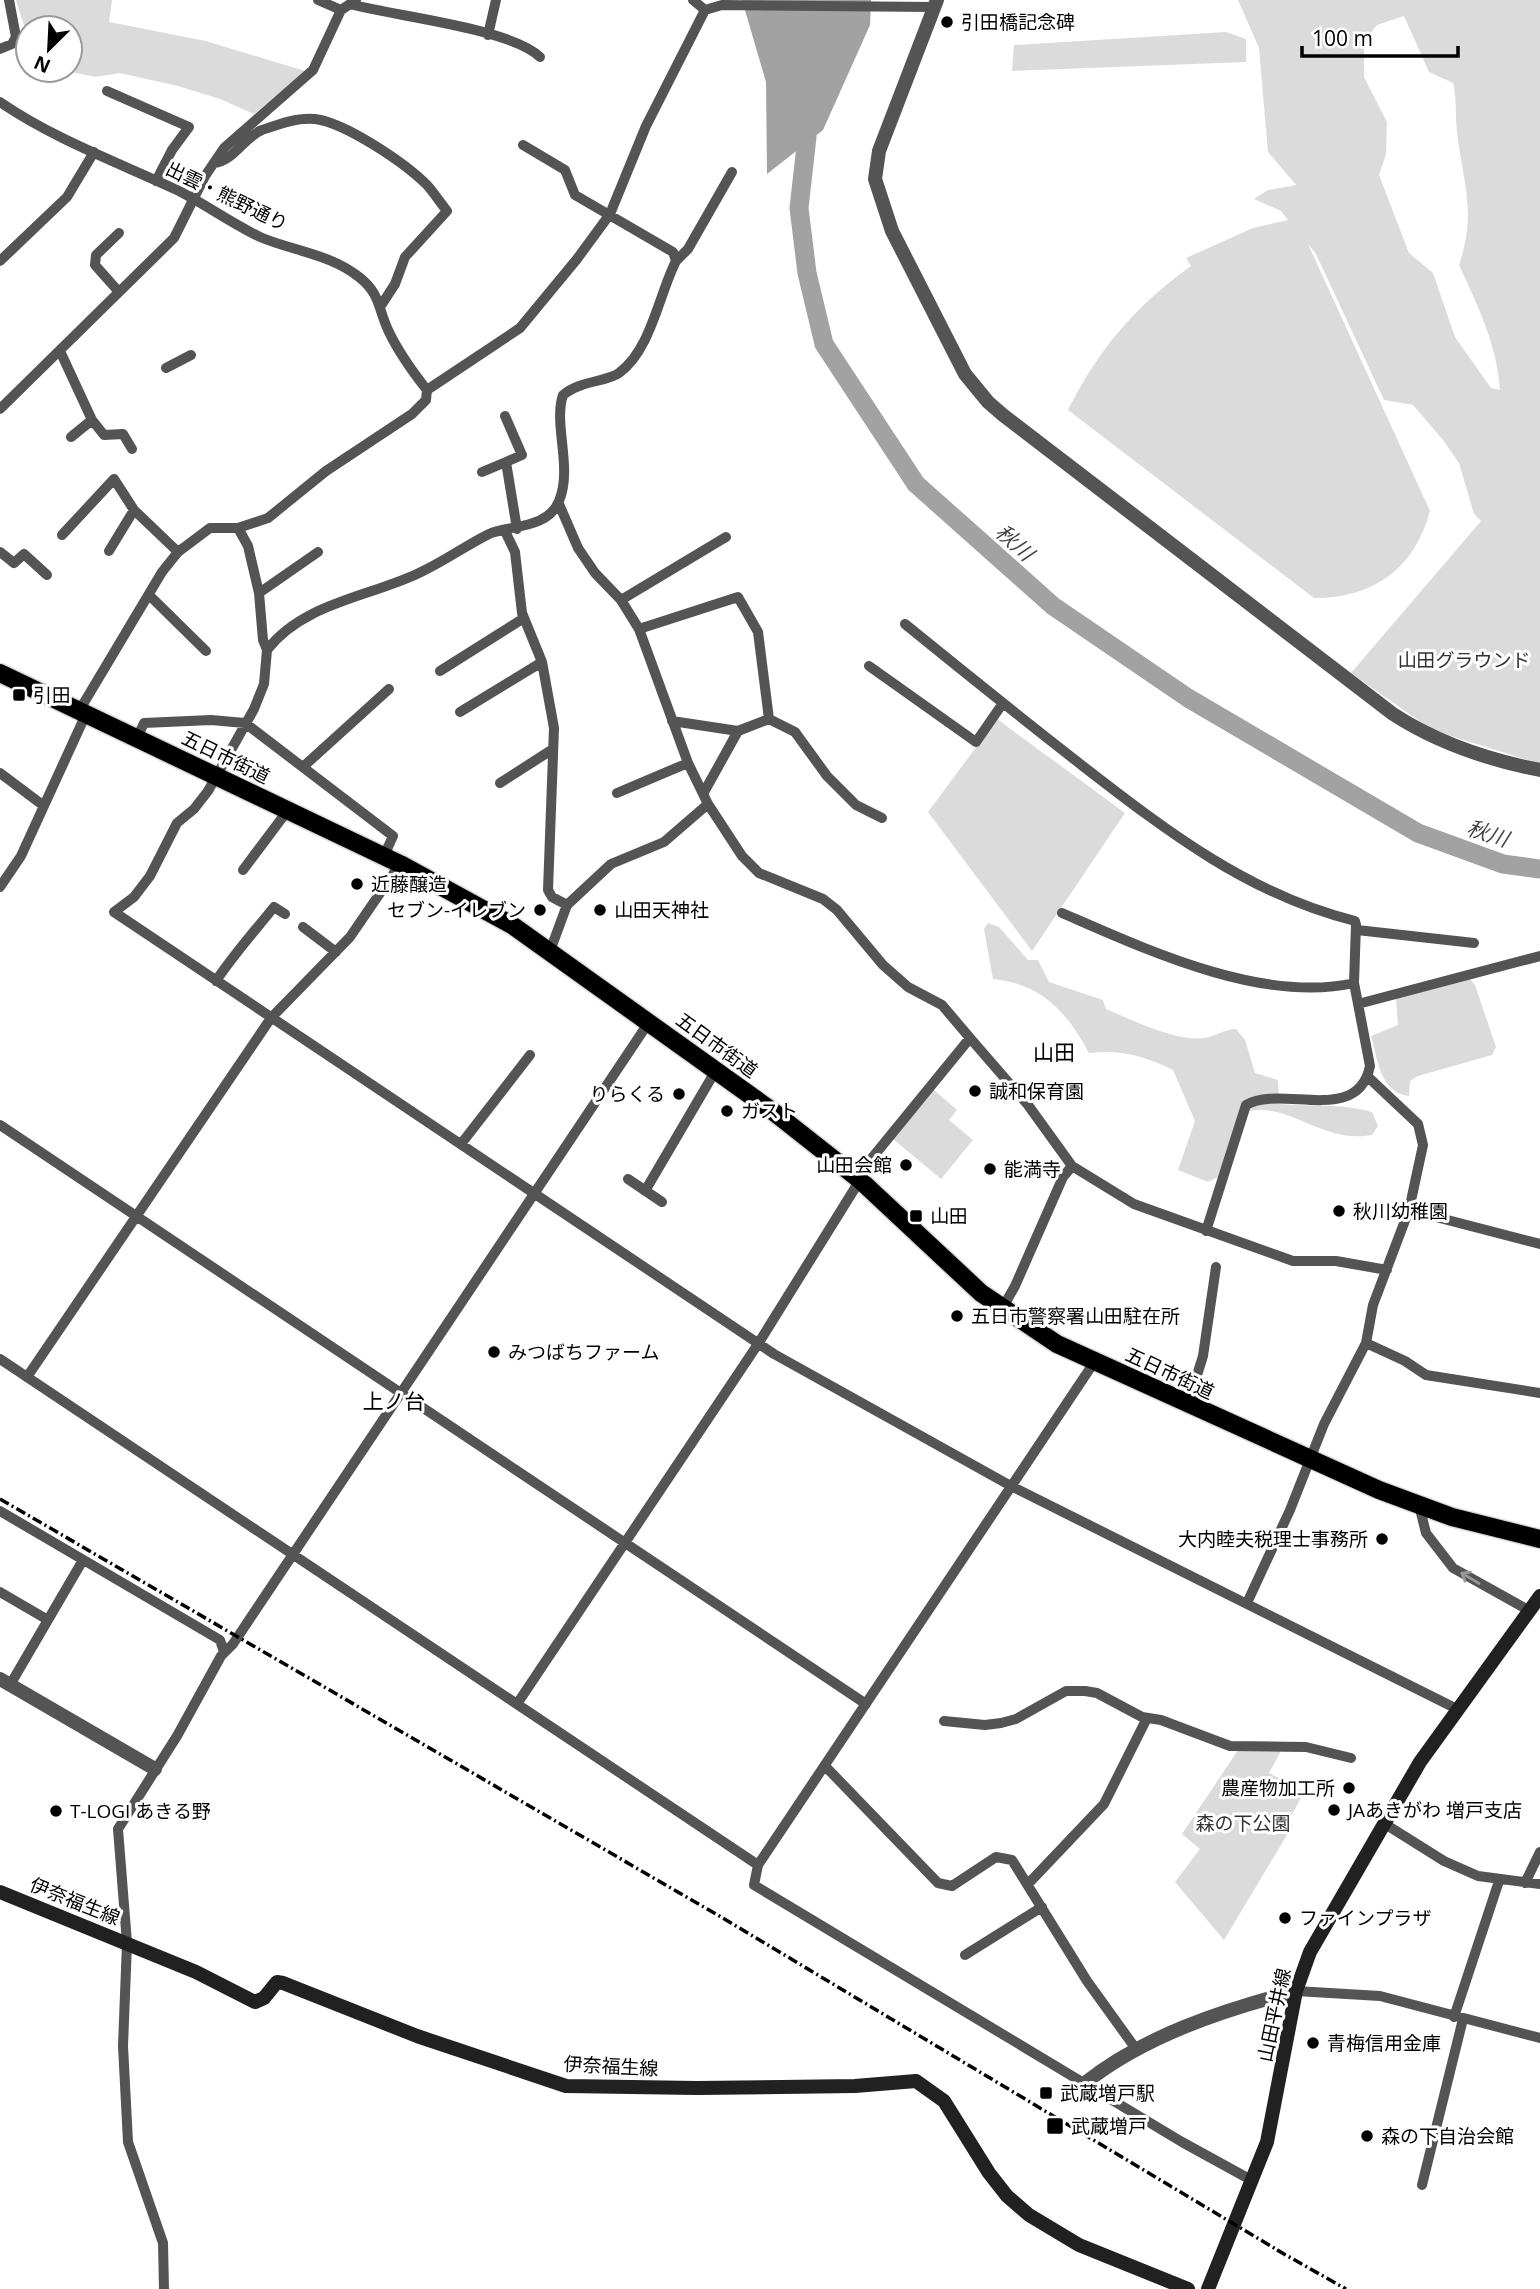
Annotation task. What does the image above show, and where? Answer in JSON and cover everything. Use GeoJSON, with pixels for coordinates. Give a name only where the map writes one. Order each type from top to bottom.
{"type":"FeatureCollection","features":[{"type":"Feature","properties":{"kind":"main road","name":"五日市街道"},"geometry":{"type":"LineString","coordinates":[[0,673],[392,860],[482,907],[550,951],[716,1070],[860,1180],[960,1275],[1002,1309],[1057,1344],[1419,1505],[1475,1524],[1540,1539]]}},
{"type":"Feature","properties":{"kind":"main road","name":"山田平井線"},"geometry":{"type":"LineString","coordinates":[[1208,2289],[1253,2181],[1268,2135],[1296,1991],[1310,1952],[1420,1762],[1536,1605]]}},
{"type":"Feature","properties":{"kind":"main road","name":"伊奈福生線"},"geometry":{"type":"LineString","coordinates":[[0,1892],[196,1972],[255,2002],[264,1998],[274,1984],[283,1983],[391,2027],[566,2086],[710,2088],[916,2081],[944,2101],[989,2173],[1007,2196],[1029,2215],[1090,2251],[1188,2289]]}},
{"type":"Feature","properties":{"kind":"street"},"geometry":{"type":"LineString","coordinates":[[0,49],[12,44],[16,37],[9,0]]}},
{"type":"Feature","properties":{"kind":"street"},"geometry":{"type":"LineString","coordinates":[[318,0],[431,19],[518,44],[540,57]]}},
{"type":"Feature","properties":{"kind":"street"},"geometry":{"type":"LineString","coordinates":[[488,35],[496,0]]}},
{"type":"Feature","properties":{"kind":"street"},"geometry":{"type":"LineString","coordinates":[[693,0],[705,10]]}},
{"type":"Feature","properties":{"kind":"street"},"geometry":{"type":"LineString","coordinates":[[0,887],[21,856],[82,712],[149,595],[178,552],[209,528],[238,528],[268,518],[326,471],[412,414],[426,400],[427,390],[520,328],[610,214],[646,126],[705,10],[722,5],[932,4],[879,151],[875,179],[892,231],[965,374],[976,390],[1003,415],[1393,714],[1437,738],[1508,763],[1540,770]]}},
{"type":"Feature","properties":{"kind":"street"},"geometry":{"type":"LineString","coordinates":[[0,409],[174,238],[214,163],[225,148],[318,64],[349,5]]}},
{"type":"Feature","properties":{"kind":"street"},"geometry":{"type":"LineString","coordinates":[[107,91],[189,127],[172,150],[156,181]]}},
{"type":"Feature","properties":{"kind":"street","name":"出雲・熊野通り"},"geometry":{"type":"LineString","coordinates":[[0,102],[34,124],[194,199],[208,210],[258,236],[311,252],[350,272],[370,289],[382,304],[387,328],[398,350],[427,390]]}},
{"type":"Feature","properties":{"kind":"street"},"geometry":{"type":"LineString","coordinates":[[214,163],[222,162],[258,131],[294,120],[316,119],[337,126],[377,148],[426,184],[447,211],[405,257],[395,284],[382,304]]}},
{"type":"Feature","properties":{"kind":"street"},"geometry":{"type":"LineString","coordinates":[[523,145],[565,170],[575,195],[673,252],[676,261]]}},
{"type":"Feature","properties":{"kind":"street"},"geometry":{"type":"LineString","coordinates":[[0,261],[67,197],[94,152]]}},
{"type":"Feature","properties":{"kind":"street"},"geometry":{"type":"LineString","coordinates":[[732,172],[688,249],[676,261],[662,287],[652,324],[625,368],[617,375],[592,380],[563,395],[565,467],[559,504],[578,548],[595,573],[621,600],[639,629],[651,654],[688,763],[706,799],[749,865],[759,873],[823,899],[837,910],[883,965],[908,987],[942,1005],[1028,1105],[1072,1166],[1134,1203],[1293,1261],[1336,1261],[1387,1270]]}},
{"type":"Feature","properties":{"kind":"street"},"geometry":{"type":"LineString","coordinates":[[119,233],[96,255],[95,265],[119,292]]}},
{"type":"Feature","properties":{"kind":"street"},"geometry":{"type":"LineString","coordinates":[[60,351],[92,420],[104,435],[123,434],[132,449]]}},
{"type":"Feature","properties":{"kind":"street"},"geometry":{"type":"LineString","coordinates":[[166,368],[191,355]]}},
{"type":"Feature","properties":{"kind":"street"},"geometry":{"type":"LineString","coordinates":[[482,472],[522,455],[505,416]]}},
{"type":"Feature","properties":{"kind":"street"},"geometry":{"type":"LineString","coordinates":[[71,437],[92,420]]}},
{"type":"Feature","properties":{"kind":"street"},"geometry":{"type":"LineString","coordinates":[[506,462],[511,530],[524,618],[542,662],[554,728],[548,890],[552,897],[567,905]]}},
{"type":"Feature","properties":{"kind":"street"},"geometry":{"type":"LineString","coordinates":[[62,535],[114,479],[134,510],[178,552]]}},
{"type":"Feature","properties":{"kind":"street"},"geometry":{"type":"LineString","coordinates":[[267,650],[282,634],[324,609],[417,574],[492,533],[511,530],[538,520],[559,504]]}},
{"type":"Feature","properties":{"kind":"street"},"geometry":{"type":"LineString","coordinates":[[109,551],[134,510]]}},
{"type":"Feature","properties":{"kind":"street"},"geometry":{"type":"LineString","coordinates":[[238,528],[248,546],[259,593],[263,640],[267,650],[264,684],[218,776],[194,809],[177,823],[155,870],[134,897],[114,912],[758,1344],[1011,1486],[1458,1709]]}},
{"type":"Feature","properties":{"kind":"street"},"geometry":{"type":"LineString","coordinates":[[621,600],[726,537]]}},
{"type":"Feature","properties":{"kind":"street"},"geometry":{"type":"LineString","coordinates":[[0,552],[14,563],[24,554],[47,575]]}},
{"type":"Feature","properties":{"kind":"street"},"geometry":{"type":"LineString","coordinates":[[259,593],[318,552]]}},
{"type":"Feature","properties":{"kind":"street"},"geometry":{"type":"LineString","coordinates":[[149,595],[206,651]]}},
{"type":"Feature","properties":{"kind":"street"},"geometry":{"type":"LineString","coordinates":[[639,629],[738,597],[758,632],[769,719]]}},
{"type":"Feature","properties":{"kind":"street"},"geometry":{"type":"LineString","coordinates":[[440,671],[524,618]]}},
{"type":"Feature","properties":{"kind":"street"},"geometry":{"type":"LineString","coordinates":[[905,624],[1181,842],[1242,878],[1287,899],[1318,912],[1355,921],[1357,930],[1354,983],[1370,1066],[1368,1077],[1356,1090],[1342,1097],[1314,1102],[1256,1099],[1246,1105],[1206,1231]]}},
{"type":"Feature","properties":{"kind":"street"},"geometry":{"type":"LineString","coordinates":[[460,712],[542,662]]}},
{"type":"Feature","properties":{"kind":"street"},"geometry":{"type":"LineString","coordinates":[[869,666],[976,742],[1003,703]]}},
{"type":"Feature","properties":{"kind":"street"},"geometry":{"type":"LineString","coordinates":[[304,766],[389,689]]}},
{"type":"Feature","properties":{"kind":"street"},"geometry":{"type":"LineString","coordinates":[[672,721],[738,731],[769,719],[795,732],[827,776],[856,805],[882,818]]}},
{"type":"Feature","properties":{"kind":"street"},"geometry":{"type":"LineString","coordinates":[[27,1377],[271,1018],[336,952],[374,905],[392,860],[393,836],[245,723],[211,720],[145,723],[137,738]]}},
{"type":"Feature","properties":{"kind":"street"},"geometry":{"type":"LineString","coordinates":[[550,951],[567,905],[611,864],[664,842],[706,799],[738,731]]}},
{"type":"Feature","properties":{"kind":"street"},"geometry":{"type":"LineString","coordinates":[[500,783],[553,749]]}},
{"type":"Feature","properties":{"kind":"street"},"geometry":{"type":"LineString","coordinates":[[617,793],[688,763]]}},
{"type":"Feature","properties":{"kind":"street"},"geometry":{"type":"LineString","coordinates":[[0,773],[44,806]]}},
{"type":"Feature","properties":{"kind":"street"},"geometry":{"type":"LineString","coordinates":[[243,870],[288,810]]}},
{"type":"Feature","properties":{"kind":"street"},"geometry":{"type":"LineString","coordinates":[[216,981],[239,946],[250,937],[274,907],[285,914]]}},
{"type":"Feature","properties":{"kind":"street"},"geometry":{"type":"LineString","coordinates":[[1062,913],[1157,955],[1204,970],[1325,989],[1354,983]]}},
{"type":"Feature","properties":{"kind":"street"},"geometry":{"type":"LineString","coordinates":[[303,927],[336,952]]}},
{"type":"Feature","properties":{"kind":"street"},"geometry":{"type":"LineString","coordinates":[[1357,930],[1474,943]]}},
{"type":"Feature","properties":{"kind":"street"},"geometry":{"type":"LineString","coordinates":[[1358,1004],[1540,956]]}},
{"type":"Feature","properties":{"kind":"street"},"geometry":{"type":"LineString","coordinates":[[164,2289],[163,2243],[128,2142],[123,2046],[127,1943],[118,1829],[224,1652],[233,1644],[649,1022]]}},
{"type":"Feature","properties":{"kind":"street"},"geometry":{"type":"LineString","coordinates":[[517,1704],[758,1344],[860,1180],[863,1169],[970,1038]]}},
{"type":"Feature","properties":{"kind":"street"},"geometry":{"type":"LineString","coordinates":[[461,1144],[530,1055]]}},
{"type":"Feature","properties":{"kind":"street"},"geometry":{"type":"LineString","coordinates":[[645,1191],[716,1070]]}},
{"type":"Feature","properties":{"kind":"street"},"geometry":{"type":"LineString","coordinates":[[1247,1602],[1324,1424],[1366,1343],[1373,1305],[1409,1210],[1423,1145],[1421,1133],[1418,1124],[1368,1077]]}},
{"type":"Feature","properties":{"kind":"street"},"geometry":{"type":"LineString","coordinates":[[0,1125],[866,1704]]}},
{"type":"Feature","properties":{"kind":"street"},"geometry":{"type":"LineString","coordinates":[[1002,1309],[1016,1286],[1063,1177],[1072,1166]]}},
{"type":"Feature","properties":{"kind":"street"},"geometry":{"type":"LineString","coordinates":[[628,1179],[662,1202]]}},
{"type":"Feature","properties":{"kind":"street"},"geometry":{"type":"LineString","coordinates":[[1409,1210],[1540,1244]]}},
{"type":"Feature","properties":{"kind":"street"},"geometry":{"type":"LineString","coordinates":[[1188,1404],[1203,1356],[1216,1267]]}},
{"type":"Feature","properties":{"kind":"street"},"geometry":{"type":"LineString","coordinates":[[1366,1343],[1405,1361],[1426,1375],[1540,1394]]}},
{"type":"Feature","properties":{"kind":"street"},"geometry":{"type":"LineString","coordinates":[[0,1359],[758,1865]]}},
{"type":"Feature","properties":{"kind":"street"},"geometry":{"type":"LineString","coordinates":[[1095,1361],[758,1865],[754,1885],[1085,2084],[1253,2181]]}},
{"type":"Feature","properties":{"kind":"street"},"geometry":{"type":"LineString","coordinates":[[1419,1505],[1426,1534],[1453,1568],[1536,1605]]}},
{"type":"Feature","properties":{"kind":"street"},"geometry":{"type":"LineString","coordinates":[[0,1511],[220,1640],[224,1652]]}},
{"type":"Feature","properties":{"kind":"street"},"geometry":{"type":"LineString","coordinates":[[83,1560],[48,1620],[5,1682],[155,1769]]}},
{"type":"Feature","properties":{"kind":"street"},"geometry":{"type":"LineString","coordinates":[[0,1592],[48,1620]]}},
{"type":"Feature","properties":{"kind":"street"},"geometry":{"type":"LineString","coordinates":[[944,1721],[985,1726],[1001,1723],[1016,1719],[1066,1691],[1085,1690],[1097,1693],[1147,1718],[1161,1720],[1230,1745],[1306,1747],[1351,1758]]}},
{"type":"Feature","properties":{"kind":"street"},"geometry":{"type":"LineString","coordinates":[[1028,1884],[1104,1804],[1147,1718]]}},
{"type":"Feature","properties":{"kind":"street"},"geometry":{"type":"LineString","coordinates":[[825,1766],[938,1883],[951,1885],[996,1857],[1012,1860],[1087,1981],[1136,2049]]}},
{"type":"Feature","properties":{"kind":"street"},"geometry":{"type":"LineString","coordinates":[[1385,1824],[1444,1861],[1499,1881],[1540,1884]]}},
{"type":"Feature","properties":{"kind":"street"},"geometry":{"type":"LineString","coordinates":[[1525,1883],[1540,1852]]}},
{"type":"Feature","properties":{"kind":"street"},"geometry":{"type":"LineString","coordinates":[[1422,2185],[1459,2018],[1499,1881]]}},
{"type":"Feature","properties":{"kind":"street"},"geometry":{"type":"LineString","coordinates":[[965,1955],[1042,1907]]}},
{"type":"Feature","properties":{"kind":"street"},"geometry":{"type":"LineString","coordinates":[[1085,2084],[1136,2049],[1214,2017],[1296,1991],[1380,1996],[1540,2038]]}},
{"type":"Feature","properties":{"kind":"green space"},"geometry":{"type":"Polygon","coordinates":[[[16,0],[112,0],[109,22],[206,41],[305,71],[254,114],[220,99],[178,86],[120,73],[96,77],[84,75],[84,14],[20,14],[16,0]]]}},
{"type":"Feature","properties":{"kind":"green space","name":"山田グラウンド"},"geometry":{"type":"Polygon","coordinates":[[[1238,0],[1540,0],[1540,764],[1432,730],[1351,673],[1481,521],[1474,514],[1459,463],[1443,440],[1413,405],[1384,400],[1316,254],[1308,244],[1430,511],[1414,549],[1388,576],[1355,593],[1314,598],[1068,410],[1092,368],[1120,330],[1153,297],[1191,266],[1186,258],[1253,228],[1288,220],[1281,211],[1254,199],[1268,190],[1296,185],[1268,152],[1259,48],[1238,0]],[[1404,16],[1377,25],[1364,41],[1364,77],[1387,122],[1386,154],[1379,175],[1409,253],[1433,273],[1455,337],[1491,388],[1500,390],[1491,341],[1459,265],[1468,214],[1453,83],[1429,72],[1404,16]]]}},
{"type":"Feature","properties":{"kind":"green space"},"geometry":{"type":"Polygon","coordinates":[[[1226,32],[1246,39],[1246,62],[1012,71],[1014,45],[1226,32]]]}},
{"type":"Feature","properties":{"kind":"green space"},"geometry":{"type":"Polygon","coordinates":[[[997,719],[1125,813],[1032,951],[928,812],[997,719]]]}},
{"type":"Feature","properties":{"kind":"green space"},"geometry":{"type":"Polygon","coordinates":[[[988,923],[999,927],[1028,960],[1038,960],[1049,982],[1103,1000],[1106,1009],[1128,1019],[1181,1037],[1205,1038],[1236,1029],[1245,1040],[1255,1073],[1278,1080],[1279,1104],[1361,1109],[1372,1112],[1378,1126],[1372,1135],[1354,1136],[1338,1134],[1279,1113],[1249,1111],[1220,1176],[1208,1182],[1178,1170],[1195,1121],[1173,1070],[1133,1055],[1089,1053],[1072,1025],[1051,1002],[1026,987],[993,979],[984,929],[988,923]]]}},
{"type":"Feature","properties":{"kind":"green space"},"geometry":{"type":"Polygon","coordinates":[[[1468,977],[1475,985],[1496,1047],[1492,1055],[1418,1076],[1410,1081],[1409,1096],[1399,1094],[1386,1082],[1382,1074],[1371,1036],[1398,1025],[1396,998],[1468,977]]]}},
{"type":"Feature","properties":{"kind":"green space"},"geometry":{"type":"Polygon","coordinates":[[[934,1090],[957,1110],[949,1120],[973,1140],[941,1179],[893,1139],[934,1090]]]}},
{"type":"Feature","properties":{"kind":"green space","name":"森の下公園"},"geometry":{"type":"Polygon","coordinates":[[[1282,1749],[1269,1773],[1304,1792],[1288,1822],[1293,1825],[1224,1940],[1175,1882],[1200,1849],[1182,1834],[1238,1750],[1282,1749]]]}},
{"type":"Feature","properties":{"kind":"shaded area"},"geometry":{"type":"Polygon","coordinates":[[[742,0],[871,0],[870,25],[823,130],[767,174],[766,82],[742,0]]]}},
{"type":"Feature","properties":{"kind":"waterway","name":"秋川"},"geometry":{"type":"LineString","coordinates":[[806,120],[807,137],[799,208],[807,273],[824,344],[916,484],[1053,606],[1188,698],[1418,833],[1503,864],[1540,869]]}},
{"type":"Feature","properties":{"kind":"railway"},"geometry":{"type":"LineString","coordinates":[[0,1499],[721,1917],[1284,2254]]}},
{"type":"Feature","properties":{"kind":"railway"},"geometry":{"type":"LineString","coordinates":[[1277,2250],[1346,2289]]}},
{"type":"Feature","properties":{"kind":"place","name":"引田橋記念碑"},"geometry":{"type":"Point","coordinates":[947,22]}},
{"type":"Feature","properties":{"kind":"place","name":"引田"},"geometry":{"type":"Point","coordinates":[19,695]}},
{"type":"Feature","properties":{"kind":"place","name":"近藤醸造"},"geometry":{"type":"Point","coordinates":[357,884]}},
{"type":"Feature","properties":{"kind":"place","name":"セブン-イレブン"},"geometry":{"type":"Point","coordinates":[540,910]}},
{"type":"Feature","properties":{"kind":"place","name":"山田天神社"},"geometry":{"type":"Point","coordinates":[600,910]}},
{"type":"Feature","properties":{"kind":"place","name":"誠和保育園"},"geometry":{"type":"Point","coordinates":[975,1091]}},
{"type":"Feature","properties":{"kind":"place","name":"りらくる"},"geometry":{"type":"Point","coordinates":[679,1094]}},
{"type":"Feature","properties":{"kind":"place","name":"ガスト"},"geometry":{"type":"Point","coordinates":[727,1111]}},
{"type":"Feature","properties":{"kind":"place","name":"山田会館"},"geometry":{"type":"Point","coordinates":[906,1165]}},
{"type":"Feature","properties":{"kind":"place","name":"能満寺"},"geometry":{"type":"Point","coordinates":[990,1169]}},
{"type":"Feature","properties":{"kind":"place","name":"秋川幼稚園"},"geometry":{"type":"Point","coordinates":[1339,1211]}},
{"type":"Feature","properties":{"kind":"place","name":"山田"},"geometry":{"type":"Point","coordinates":[916,1216]}},
{"type":"Feature","properties":{"kind":"place","name":"五日市警察署山田駐在所"},"geometry":{"type":"Point","coordinates":[957,1316]}},
{"type":"Feature","properties":{"kind":"place","name":"みつばちファーム"},"geometry":{"type":"Point","coordinates":[494,1352]}},
{"type":"Feature","properties":{"kind":"place","name":"大内睦夫税理士事務所"},"geometry":{"type":"Point","coordinates":[1382,1539]}},
{"type":"Feature","properties":{"kind":"place","name":"農産物加工所"},"geometry":{"type":"Point","coordinates":[1349,1788]}},
{"type":"Feature","properties":{"kind":"place","name":"JAあきがわ 増戸支店"},"geometry":{"type":"Point","coordinates":[1334,1810]}},
{"type":"Feature","properties":{"kind":"place","name":"T-LOGI あきる野"},"geometry":{"type":"Point","coordinates":[56,1811]}},
{"type":"Feature","properties":{"kind":"place","name":"ファインプラザ"},"geometry":{"type":"Point","coordinates":[1285,1918]}},
{"type":"Feature","properties":{"kind":"place","name":"青梅信用金庫"},"geometry":{"type":"Point","coordinates":[1313,2043]}},
{"type":"Feature","properties":{"kind":"place","name":"武蔵増戸駅"},"geometry":{"type":"Point","coordinates":[1046,2093]}},
{"type":"Feature","properties":{"kind":"place","name":"武蔵増戸"},"geometry":{"type":"Point","coordinates":[1055,2126]}},
{"type":"Feature","properties":{"kind":"place","name":"森の下自治会館"},"geometry":{"type":"Point","coordinates":[1367,2136]}},
{"type":"Feature","properties":{"kind":"district","name":"山田"},"geometry":{"type":"Point","coordinates":[1054,1052]}},
{"type":"Feature","properties":{"kind":"district","name":"上ノ台"},"geometry":{"type":"Point","coordinates":[394,1401]}}]}
